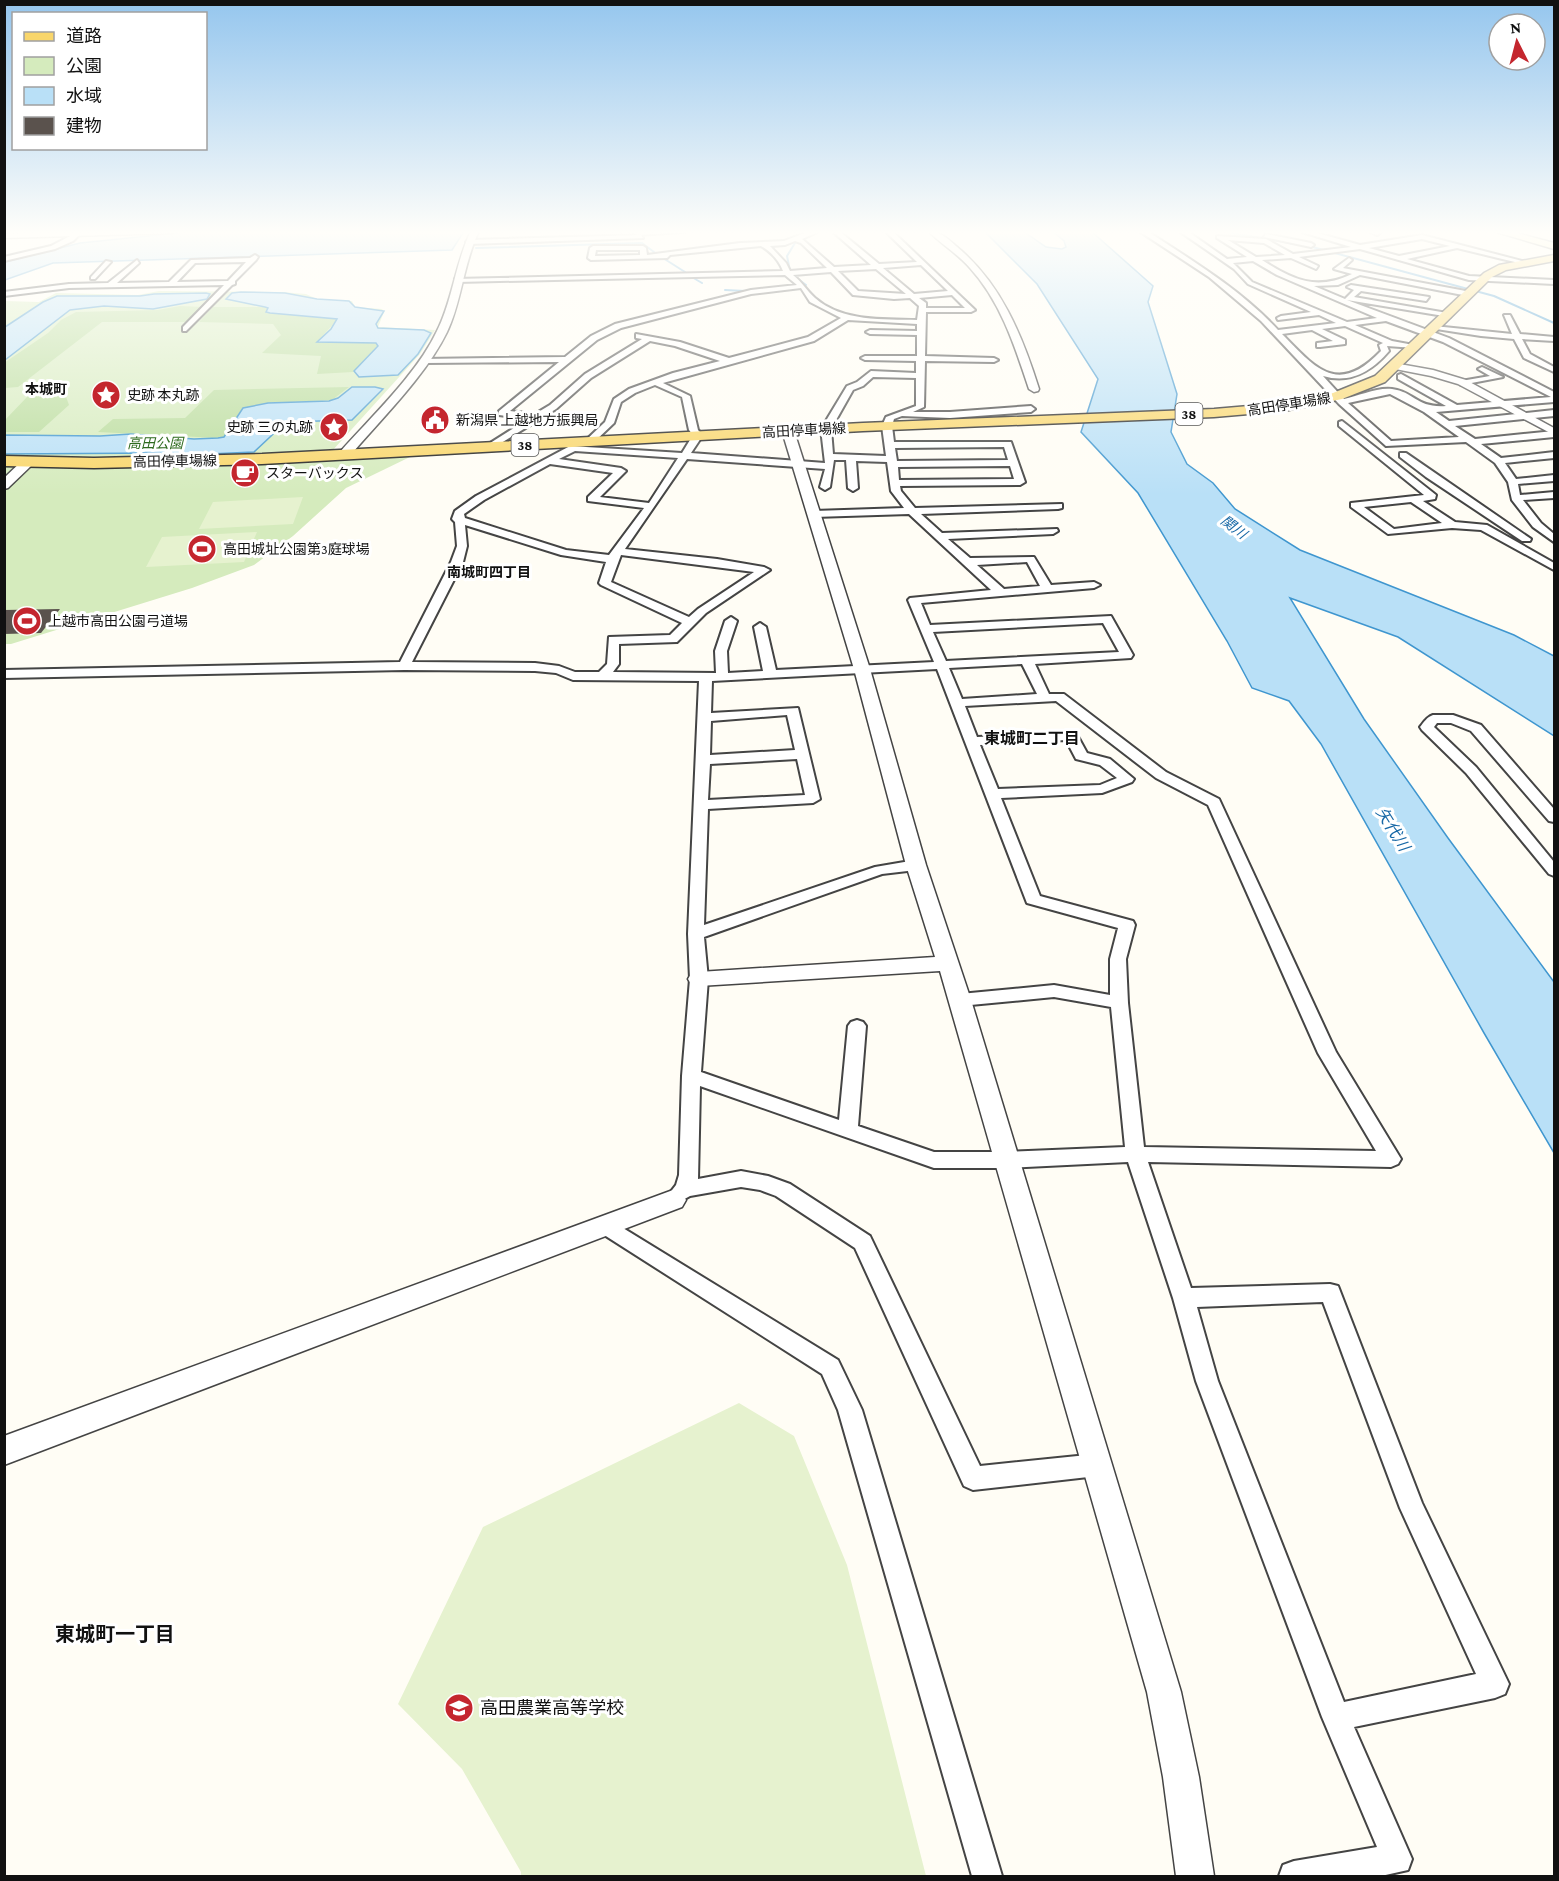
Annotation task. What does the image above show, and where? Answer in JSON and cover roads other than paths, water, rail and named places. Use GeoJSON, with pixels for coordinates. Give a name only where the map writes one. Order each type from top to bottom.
{"type":"FeatureCollection","features":[{"type":"Feature","properties":{"kind":"main road","name":"高田停車場線"},"geometry":{"type":"LineString","coordinates":[[4,461],[181,462],[580,443],[1036,416],[1233,412],[1284,407],[1337,399],[1380,379],[1402,375],[1424,337],[1443,319]]}},
{"type":"Feature","properties":{"kind":"street"},"geometry":{"type":"LineString","coordinates":[[186,329],[196,319]]}},
{"type":"Feature","properties":{"kind":"street"},"geometry":{"type":"LineString","coordinates":[[344,454],[425,361],[443,330],[446,319]]}},
{"type":"Feature","properties":{"kind":"street"},"geometry":{"type":"LineString","coordinates":[[536,417],[502,413],[567,359],[609,330],[650,319]]}},
{"type":"Feature","properties":{"kind":"street"},"geometry":{"type":"LineString","coordinates":[[404,666],[457,562],[462,546],[457,519],[463,508],[580,443],[609,423],[615,404],[632,391],[728,361],[812,339],[846,319]]}},
{"type":"Feature","properties":{"kind":"street"},"geometry":{"type":"LineString","coordinates":[[852,319],[921,322]]}},
{"type":"Feature","properties":{"kind":"street"},"geometry":{"type":"LineString","coordinates":[[922,319],[920,407],[890,417],[887,426],[896,491],[912,511],[1000,592]]}},
{"type":"Feature","properties":{"kind":"street"},"geometry":{"type":"LineString","coordinates":[[900,414],[1036,416],[1034,389],[1007,319]]}},
{"type":"Feature","properties":{"kind":"street"},"geometry":{"type":"LineString","coordinates":[[1263,319],[1279,332],[1337,399],[1389,444],[1429,474],[1554,557]]}},
{"type":"Feature","properties":{"kind":"street"},"geometry":{"type":"LineString","coordinates":[[1334,319],[1390,343]]}},
{"type":"Feature","properties":{"kind":"street"},"geometry":{"type":"LineString","coordinates":[[1279,332],[1387,319],[1424,337],[1467,351],[1545,390],[1554,397]]}},
{"type":"Feature","properties":{"kind":"street"},"geometry":{"type":"LineString","coordinates":[[1508,319],[1527,356],[1552,369]]}},
{"type":"Feature","properties":{"kind":"street"},"geometry":{"type":"LineString","coordinates":[[1312,328],[1342,342],[1320,345]]}},
{"type":"Feature","properties":{"kind":"street"},"geometry":{"type":"LineString","coordinates":[[609,330],[677,344],[728,361]]}},
{"type":"Feature","properties":{"kind":"street"},"geometry":{"type":"LineString","coordinates":[[870,332],[921,333]]}},
{"type":"Feature","properties":{"kind":"street"},"geometry":{"type":"LineString","coordinates":[[1307,365],[1329,376],[1351,377],[1373,364],[1385,351],[1383,345],[1390,343],[1424,337],[1481,334],[1554,339]]}},
{"type":"Feature","properties":{"kind":"street"},"geometry":{"type":"LineString","coordinates":[[1467,351],[1481,334]]}},
{"type":"Feature","properties":{"kind":"street"},"geometry":{"type":"LineString","coordinates":[[1424,337],[1433,344],[1499,377],[1464,383]]}},
{"type":"Feature","properties":{"kind":"street"},"geometry":{"type":"LineString","coordinates":[[490,447],[553,407],[588,375],[649,338]]}},
{"type":"Feature","properties":{"kind":"street"},"geometry":{"type":"LineString","coordinates":[[865,358],[994,360]]}},
{"type":"Feature","properties":{"kind":"street"},"geometry":{"type":"LineString","coordinates":[[425,361],[567,359]]}},
{"type":"Feature","properties":{"kind":"street"},"geometry":{"type":"LineString","coordinates":[[1528,369],[1552,369]]}},
{"type":"Feature","properties":{"kind":"street"},"geometry":{"type":"LineString","coordinates":[[825,487],[829,461],[826,429],[850,388],[860,384],[871,374],[920,376]]}},
{"type":"Feature","properties":{"kind":"street"},"geometry":{"type":"LineString","coordinates":[[1402,375],[1445,376],[1464,383],[1554,433]]}},
{"type":"Feature","properties":{"kind":"street"},"geometry":{"type":"LineString","coordinates":[[1390,391],[1402,375]]}},
{"type":"Feature","properties":{"kind":"street"},"geometry":{"type":"LineString","coordinates":[[1402,375],[1456,408]]}},
{"type":"Feature","properties":{"kind":"street"},"geometry":{"type":"LineString","coordinates":[[657,382],[686,396],[694,430],[698,435],[615,555],[605,583],[689,622]]}},
{"type":"Feature","properties":{"kind":"street"},"geometry":{"type":"LineString","coordinates":[[1488,395],[1545,390]]}},
{"type":"Feature","properties":{"kind":"street"},"geometry":{"type":"LineString","coordinates":[[1337,399],[1390,391],[1402,395],[1427,410],[1499,461],[1513,482],[1516,498],[1537,525],[1554,539]]}},
{"type":"Feature","properties":{"kind":"street"},"geometry":{"type":"LineString","coordinates":[[1427,410],[1554,397]]}},
{"type":"Feature","properties":{"kind":"street"},"geometry":{"type":"LineString","coordinates":[[1448,424],[1554,413]]}},
{"type":"Feature","properties":{"kind":"street"},"geometry":{"type":"LineString","coordinates":[[1342,424],[1431,495],[1431,497],[1355,505],[1392,532],[1452,525],[1483,527],[1554,567]]}},
{"type":"Feature","properties":{"kind":"street"},"geometry":{"type":"LineString","coordinates":[[788,431],[862,669],[916,865],[960,1000],[1164,1692],[1181,1777],[1195,1876]]}},
{"type":"Feature","properties":{"kind":"street"},"geometry":{"type":"LineString","coordinates":[[1389,444],[1554,433]]}},
{"type":"Feature","properties":{"kind":"street"},"geometry":{"type":"LineString","coordinates":[[580,443],[799,464],[851,457],[892,461],[1014,463]]}},
{"type":"Feature","properties":{"kind":"street"},"geometry":{"type":"LineString","coordinates":[[890,445],[1008,444],[1020,482],[895,483]]}},
{"type":"Feature","properties":{"kind":"street"},"geometry":{"type":"LineString","coordinates":[[1460,451],[1483,449]]}},
{"type":"Feature","properties":{"kind":"street"},"geometry":{"type":"LineString","coordinates":[[1403,455],[1414,454]]}},
{"type":"Feature","properties":{"kind":"street"},"geometry":{"type":"LineString","coordinates":[[1499,461],[1554,455]]}},
{"type":"Feature","properties":{"kind":"street"},"geometry":{"type":"LineString","coordinates":[[851,457],[853,488]]}},
{"type":"Feature","properties":{"kind":"street"},"geometry":{"type":"LineString","coordinates":[[549,461],[621,471],[592,499],[651,506]]}},
{"type":"Feature","properties":{"kind":"street"},"geometry":{"type":"LineString","coordinates":[[4,485],[28,462]]}},
{"type":"Feature","properties":{"kind":"street"},"geometry":{"type":"LineString","coordinates":[[1513,482],[1554,478]]}},
{"type":"Feature","properties":{"kind":"street"},"geometry":{"type":"LineString","coordinates":[[1516,498],[1554,495]]}},
{"type":"Feature","properties":{"kind":"street"},"geometry":{"type":"LineString","coordinates":[[1413,499],[1452,525]]}},
{"type":"Feature","properties":{"kind":"street"},"geometry":{"type":"LineString","coordinates":[[814,514],[1058,506]]}},
{"type":"Feature","properties":{"kind":"street"},"geometry":{"type":"LineString","coordinates":[[457,519],[565,553],[717,562],[764,570],[739,585],[689,622],[673,639],[613,640],[613,664],[603,676]]}},
{"type":"Feature","properties":{"kind":"street"},"geometry":{"type":"LineString","coordinates":[[939,536],[1053,531]]}},
{"type":"Feature","properties":{"kind":"street"},"geometry":{"type":"LineString","coordinates":[[966,562],[1030,559],[1047,588]]}},
{"type":"Feature","properties":{"kind":"street"},"geometry":{"type":"LineString","coordinates":[[1094,585],[914,600],[957,702],[1033,899],[1126,925],[1118,959],[1119,1003],[1135,1154],[1184,1298],[1207,1381],[1336,1717],[1397,1859],[1294,1876]]}},
{"type":"Feature","properties":{"kind":"street"},"geometry":{"type":"LineString","coordinates":[[4,674],[404,666],[536,667],[559,670],[573,675],[722,677],[1127,655],[1107,619],[926,629]]}},
{"type":"Feature","properties":{"kind":"street"},"geometry":{"type":"LineString","coordinates":[[722,677],[721,651],[731,621]]}},
{"type":"Feature","properties":{"kind":"street"},"geometry":{"type":"LineString","coordinates":[[760,627],[770,674]]}},
{"type":"Feature","properties":{"kind":"street"},"geometry":{"type":"LineString","coordinates":[[1027,661],[1045,698]]}},
{"type":"Feature","properties":{"kind":"street"},"geometry":{"type":"LineString","coordinates":[[679,1195],[689,1175],[692,1076],[699,979],[696,934],[706,677]]}},
{"type":"Feature","properties":{"kind":"street"},"geometry":{"type":"LineString","coordinates":[[692,1076],[934,1160],[1007,1160],[1135,1154],[1391,1159],[1328,1053],[1214,802],[1161,775],[1059,697],[957,702]]}},
{"type":"Feature","properties":{"kind":"street"},"geometry":{"type":"LineString","coordinates":[[702,805],[813,799],[793,711],[704,717]]}},
{"type":"Feature","properties":{"kind":"street"},"geometry":{"type":"LineString","coordinates":[[1554,818],[1476,728],[1453,719],[1433,719],[1427,728],[1471,770],[1554,870]]}},
{"type":"Feature","properties":{"kind":"street"},"geometry":{"type":"LineString","coordinates":[[972,741],[1071,736],[1081,756],[1105,762],[1127,779],[1102,789],[993,795]]}},
{"type":"Feature","properties":{"kind":"street"},"geometry":{"type":"LineString","coordinates":[[703,760],[803,754]]}},
{"type":"Feature","properties":{"kind":"street"},"geometry":{"type":"LineString","coordinates":[[696,934],[880,870],[916,865]]}},
{"type":"Feature","properties":{"kind":"street"},"geometry":{"type":"LineString","coordinates":[[699,979],[947,963]]}},
{"type":"Feature","properties":{"kind":"street"},"geometry":{"type":"LineString","coordinates":[[960,1000],[1054,991],[1119,1003]]}},
{"type":"Feature","properties":{"kind":"street"},"geometry":{"type":"LineString","coordinates":[[848,1131],[856,1026]]}},
{"type":"Feature","properties":{"kind":"street"},"geometry":{"type":"LineString","coordinates":[[4,1451],[679,1195],[741,1179],[761,1182],[783,1190],[863,1242],[973,1478],[1097,1465]]}},
{"type":"Feature","properties":{"kind":"street"},"geometry":{"type":"LineString","coordinates":[[605,1224],[830,1367],[850,1410],[987,1876]]}},
{"type":"Feature","properties":{"kind":"street"},"geometry":{"type":"LineString","coordinates":[[1184,1298],[1330,1293],[1412,1508],[1495,1684],[1336,1717]]}},
{"type":"Feature","properties":{"kind":"water"},"geometry":{"type":"Polygon","coordinates":[[[17,319],[59,319],[5,360],[5,327],[17,319]]]}},
{"type":"Feature","properties":{"kind":"water"},"geometry":{"type":"Polygon","coordinates":[[[335,319],[379,319],[376,324],[378,328],[424,330],[431,333],[418,354],[398,375],[359,377],[354,371],[378,346],[376,343],[317,342],[331,329],[337,319],[335,319]]]}},
{"type":"Feature","properties":{"kind":"water"},"geometry":{"type":"Polygon","coordinates":[[[1059,319],[1153,319],[1177,394],[1171,432],[1187,464],[1213,483],[1235,509],[1300,550],[1514,635],[1554,656],[1554,736],[1398,637],[1290,598],[1364,719],[1554,982],[1554,1153],[1321,744],[1289,701],[1252,688],[1227,641],[1138,493],[1081,432],[1098,379],[1059,319]]]}},
{"type":"Feature","properties":{"kind":"water"},"geometry":{"type":"Polygon","coordinates":[[[352,387],[383,389],[352,420],[286,422],[254,452],[164,456],[160,453],[5,454],[5,435],[131,434],[194,439],[224,437],[243,408],[268,403],[329,401],[338,398],[352,387]]]}},
{"type":"Feature","properties":{"kind":"waterway"},"geometry":{"type":"LineString","coordinates":[[1545,319],[1554,323]]}},
{"type":"Feature","properties":{"kind":"place","name":"史跡 本丸跡"},"geometry":{"type":"Point","coordinates":[106,395]}},
{"type":"Feature","properties":{"kind":"place","name":"新潟県 上越地方振興局"},"geometry":{"type":"Point","coordinates":[435,420]}},
{"type":"Feature","properties":{"kind":"place","name":"史跡 三の丸跡"},"geometry":{"type":"Point","coordinates":[334,427]}},
{"type":"Feature","properties":{"kind":"place","name":"スターバックス"},"geometry":{"type":"Point","coordinates":[245,473]}},
{"type":"Feature","properties":{"kind":"place","name":"高田城址公園第3庭球場"},"geometry":{"type":"Point","coordinates":[202,549]}},
{"type":"Feature","properties":{"kind":"place","name":"上越市高田公園弓道場"},"geometry":{"type":"Point","coordinates":[27,621]}},
{"type":"Feature","properties":{"kind":"place","name":"高田農業高等学校"},"geometry":{"type":"Point","coordinates":[459,1708]}},
{"type":"Feature","properties":{"kind":"district","name":"本城町"},"geometry":{"type":"Point","coordinates":[46,389]}},
{"type":"Feature","properties":{"kind":"district","name":"南城町四丁目"},"geometry":{"type":"Point","coordinates":[489,572]}},
{"type":"Feature","properties":{"kind":"district","name":"東城町二丁目"},"geometry":{"type":"Point","coordinates":[1032,738]}},
{"type":"Feature","properties":{"kind":"district","name":"東城町一丁目"},"geometry":{"type":"Point","coordinates":[115,1634]}},
{"type":"Feature","properties":{"kind":"park label","name":"高田公園"},"geometry":{"type":"Point","coordinates":[155,443]}},
{"type":"Feature","properties":{"kind":"water label","name":"関川"},"geometry":{"type":"Point","coordinates":[1234,527]}},
{"type":"Feature","properties":{"kind":"water label","name":"矢代川"},"geometry":{"type":"Point","coordinates":[1393,829]}}]}
